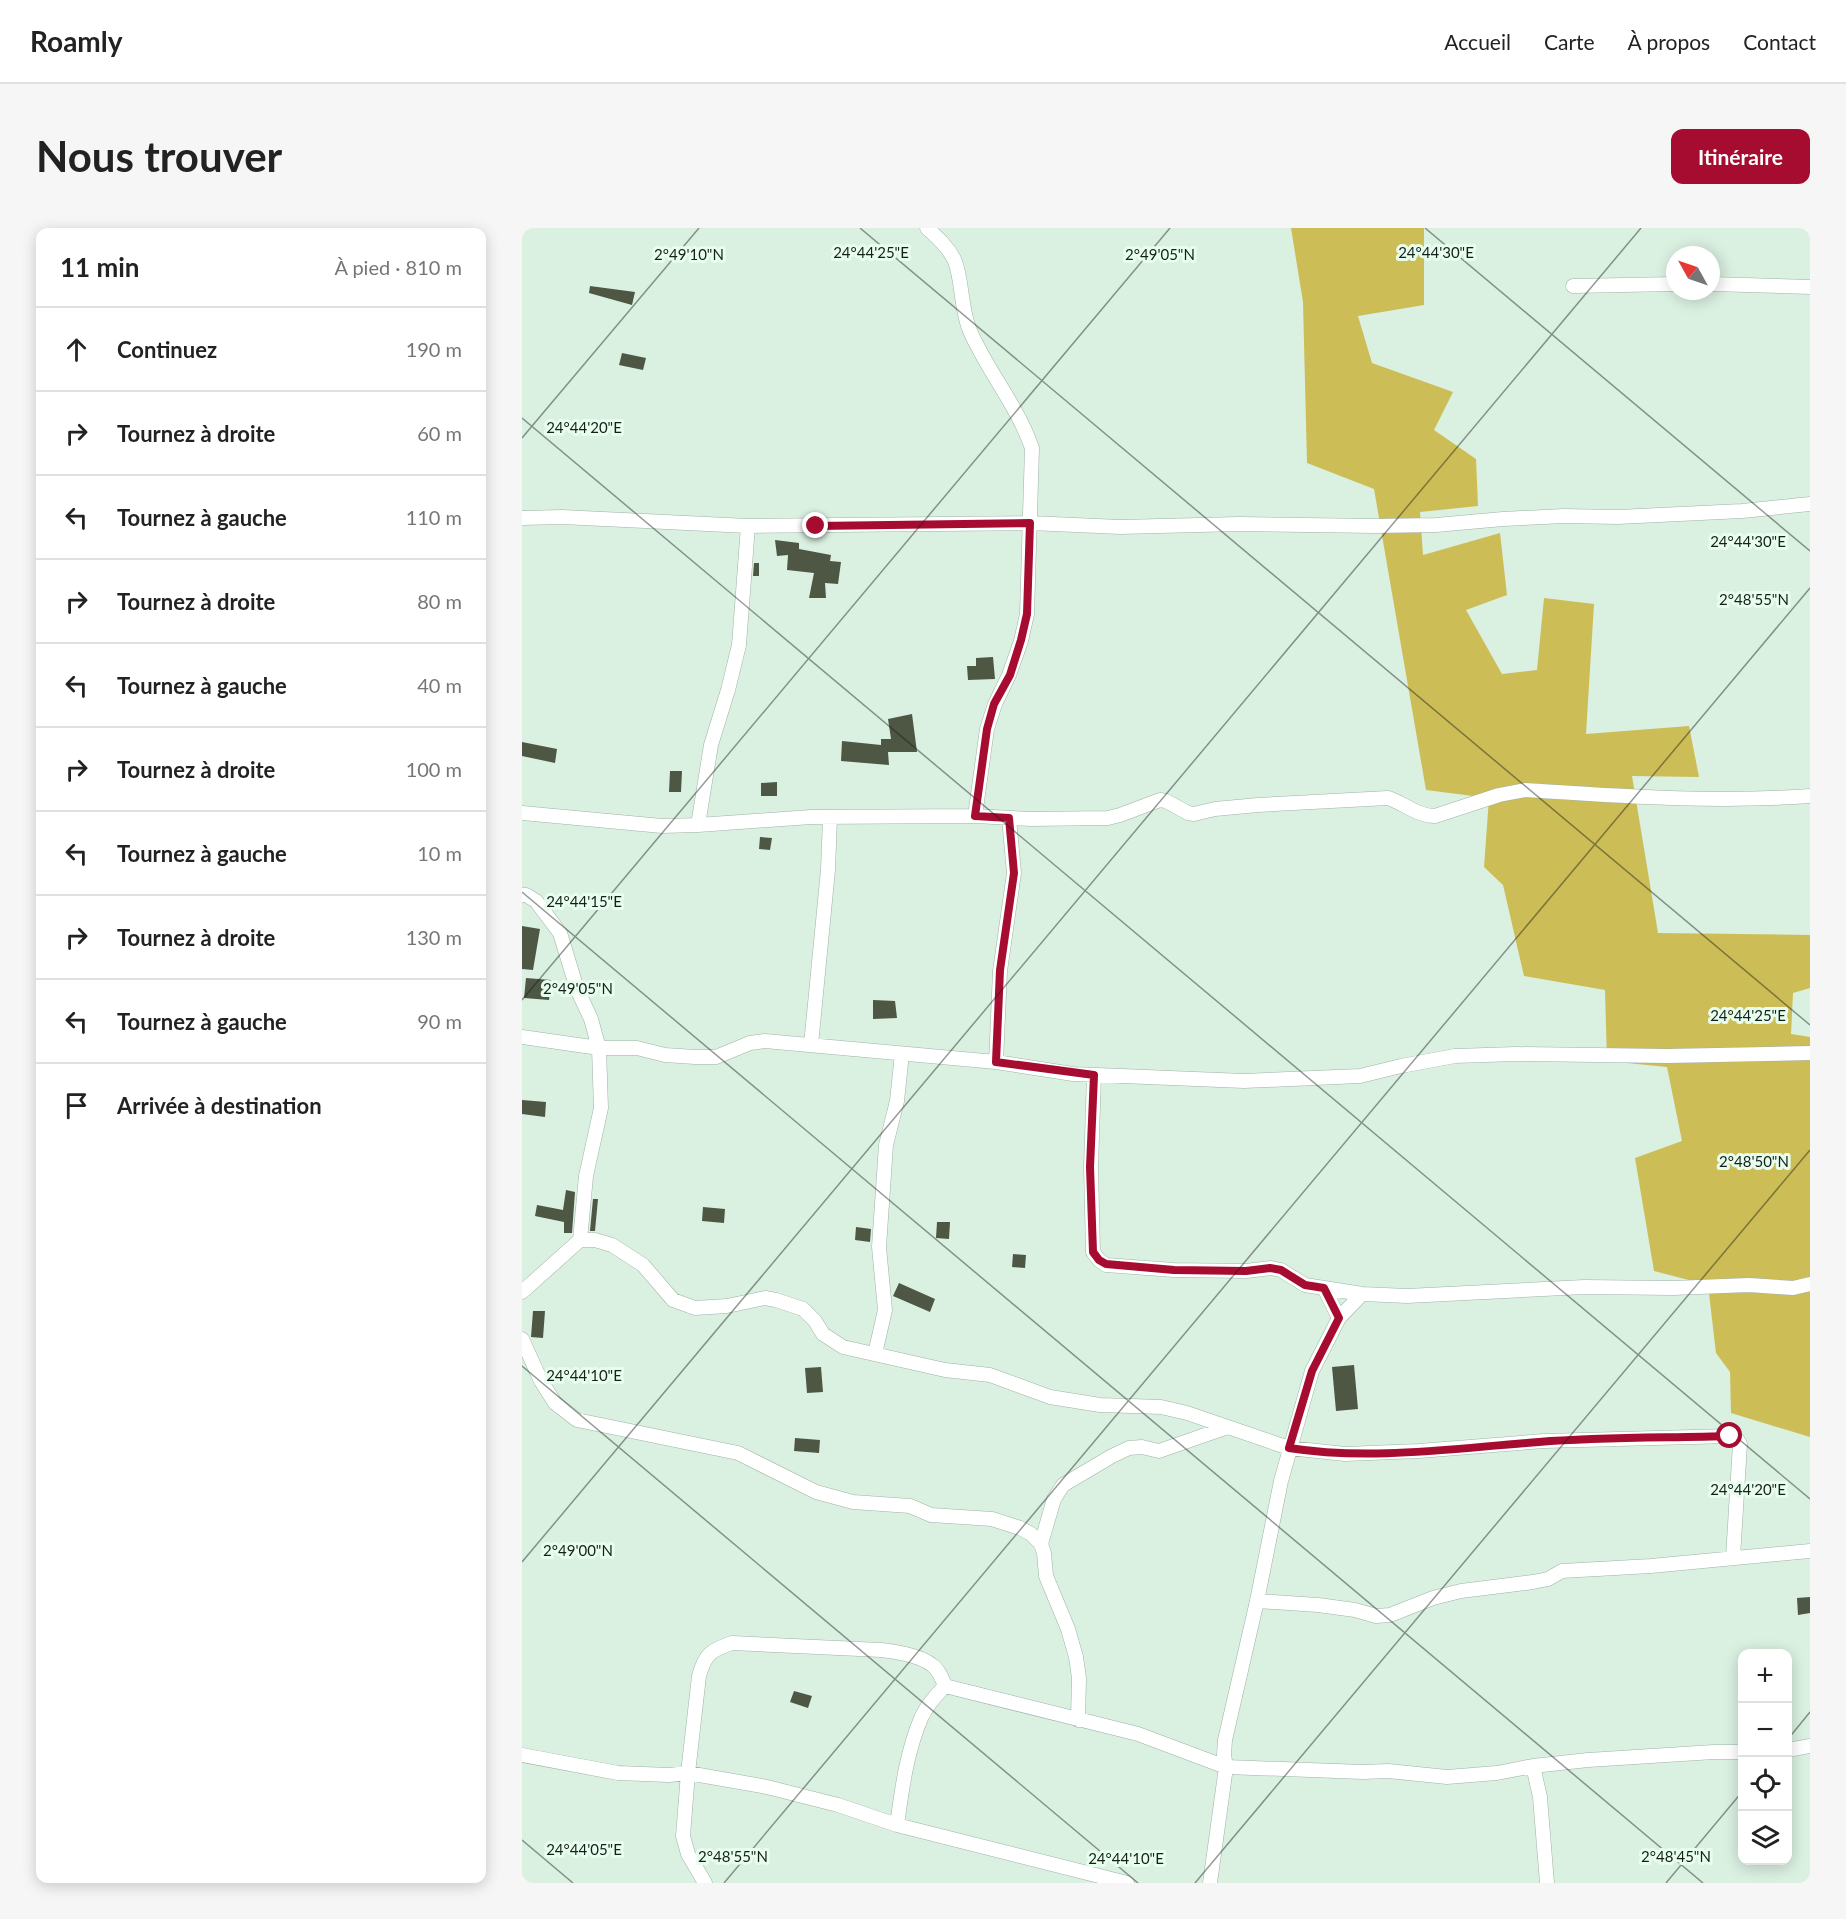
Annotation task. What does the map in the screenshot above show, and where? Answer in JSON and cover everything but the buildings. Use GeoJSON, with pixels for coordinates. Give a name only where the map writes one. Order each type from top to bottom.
{"type":"FeatureCollection","features":[{"type":"Feature","properties":{"kind":"street"},"geometry":{"type":"LineString","coordinates":[[927,228],[943,242],[955,261],[963,310],[969,330],[1024,425],[1032,448],[1027,614],[1010,675],[994,704],[987,729],[975,816]]}},
{"type":"Feature","properties":{"kind":"street"},"geometry":{"type":"LineString","coordinates":[[1573,286],[1666,284]]}},
{"type":"Feature","properties":{"kind":"street"},"geometry":{"type":"LineString","coordinates":[[1720,284],[1810,286]]}},
{"type":"Feature","properties":{"kind":"street"},"geometry":{"type":"LineString","coordinates":[[522,518],[562,517],[748,526],[1030,523],[1120,526],[1239,524],[1415,526],[1533,518],[1618,517],[1742,511],[1810,504]]}},
{"type":"Feature","properties":{"kind":"street"},"geometry":{"type":"LineString","coordinates":[[698,825],[711,745],[739,645],[748,526]]}},
{"type":"Feature","properties":{"kind":"street"},"geometry":{"type":"LineString","coordinates":[[523,815],[662,826],[830,817],[1108,818],[1160,800],[1194,814],[1215,809],[1258,805],[1388,798],[1426,816],[1435,816],[1499,795],[1525,790],[1685,799],[1760,800],[1810,796]]}},
{"type":"Feature","properties":{"kind":"street"},"geometry":{"type":"LineString","coordinates":[[811,1045],[828,870],[830,817]]}},
{"type":"Feature","properties":{"kind":"street"},"geometry":{"type":"LineString","coordinates":[[996,1062],[1000,970],[1014,873],[1009,818]]}},
{"type":"Feature","properties":{"kind":"street"},"geometry":{"type":"LineString","coordinates":[[522,896],[536,901],[560,933],[577,989],[591,1019],[599,1048],[601,1108],[586,1176],[580,1240]]}},
{"type":"Feature","properties":{"kind":"street"},"geometry":{"type":"LineString","coordinates":[[522,1037],[599,1048],[638,1048],[664,1055],[695,1057],[716,1057],[750,1043],[765,1041],[996,1062],[1094,1075],[1244,1081],[1360,1076],[1455,1056],[1810,1053]]}},
{"type":"Feature","properties":{"kind":"street"},"geometry":{"type":"LineString","coordinates":[[875,1354],[885,1310],[879,1223],[886,1145],[897,1101],[902,1054]]}},
{"type":"Feature","properties":{"kind":"street"},"geometry":{"type":"LineString","coordinates":[[1094,1075],[1090,1167],[1093,1252],[1099,1260],[1106,1264],[1174,1270],[1246,1271],[1270,1268],[1281,1270],[1305,1285],[1362,1294],[1407,1296],[1584,1287],[1673,1288],[1749,1285],[1793,1288],[1810,1284]]}},
{"type":"Feature","properties":{"kind":"street"},"geometry":{"type":"LineString","coordinates":[[522,1292],[580,1240],[595,1240],[612,1245],[643,1265],[673,1300],[695,1308],[727,1306],[765,1298],[776,1300],[803,1309],[815,1321],[823,1334],[843,1347],[945,1370],[990,1375],[1050,1396],[1100,1405],[1161,1407],[1187,1413],[1289,1448],[1345,1454],[1544,1442],[1730,1436],[1737,1439],[1740,1444],[1733,1557]]}},
{"type":"Feature","properties":{"kind":"street"},"geometry":{"type":"LineString","coordinates":[[1324,1288],[1339,1318]]}},
{"type":"Feature","properties":{"kind":"street"},"geometry":{"type":"LineString","coordinates":[[1210,1883],[1227,1767],[1224,1755],[1225,1740],[1289,1448],[1312,1371],[1339,1318],[1362,1294]]}},
{"type":"Feature","properties":{"kind":"street"},"geometry":{"type":"LineString","coordinates":[[522,1339],[541,1381],[555,1403],[577,1420],[738,1453],[816,1492],[853,1502],[910,1506],[931,1515],[992,1519],[1031,1534],[1041,1544],[1046,1576],[1068,1629],[1076,1657],[1079,1678],[1077,1720]]}},
{"type":"Feature","properties":{"kind":"street"},"geometry":{"type":"LineString","coordinates":[[1041,1544],[1054,1499],[1063,1485],[1129,1448],[1142,1447],[1159,1451],[1228,1427]]}},
{"type":"Feature","properties":{"kind":"street"},"geometry":{"type":"LineString","coordinates":[[1257,1601],[1318,1605],[1355,1610],[1376,1616],[1390,1615],[1433,1598],[1461,1591],[1548,1579],[1562,1571],[1651,1566],[1810,1551]]}},
{"type":"Feature","properties":{"kind":"street"},"geometry":{"type":"LineString","coordinates":[[705,1883],[687,1854],[683,1836],[699,1676],[703,1662],[714,1649],[732,1643],[895,1652],[933,1665],[945,1686]]}},
{"type":"Feature","properties":{"kind":"street"},"geometry":{"type":"LineString","coordinates":[[945,1686],[1138,1734],[1227,1767],[1389,1771],[1447,1777],[1497,1773],[1533,1766],[1599,1759],[1738,1752]]}},
{"type":"Feature","properties":{"kind":"street"},"geometry":{"type":"LineString","coordinates":[[897,1825],[904,1771],[922,1716],[931,1701],[945,1686]]}},
{"type":"Feature","properties":{"kind":"street"},"geometry":{"type":"LineString","coordinates":[[1792,1749],[1810,1746]]}},
{"type":"Feature","properties":{"kind":"street"},"geometry":{"type":"LineString","coordinates":[[522,1755],[618,1773],[669,1775],[688,1773],[767,1787],[818,1800],[897,1825],[1127,1883]]}},
{"type":"Feature","properties":{"kind":"street"},"geometry":{"type":"LineString","coordinates":[[1533,1766],[1540,1797],[1547,1883]]}},
{"type":"Feature","properties":{"kind":"shaded area"},"geometry":{"type":"Polygon","coordinates":[[[1291,228],[1424,228],[1424,305],[1358,316],[1372,363],[1453,392],[1434,430],[1476,459],[1478,506],[1420,512],[1423,555],[1500,533],[1507,595],[1466,610],[1502,674],[1537,670],[1544,598],[1594,604],[1586,734],[1689,726],[1699,777],[1632,776],[1658,933],[1810,935],[1810,988],[1793,993],[1791,1034],[1810,1037],[1810,1437],[1731,1413],[1730,1372],[1716,1353],[1708,1285],[1654,1271],[1635,1158],[1682,1141],[1667,1067],[1607,1061],[1605,990],[1524,976],[1503,885],[1484,867],[1489,798],[1426,790],[1374,489],[1307,463],[1303,302],[1291,228]]]}},
{"type":"Feature","properties":{"kind":"route"},"geometry":{"type":"LineString","coordinates":[[816,526],[1030,523],[1027,614],[1010,675],[994,704],[987,729],[975,816],[1009,818],[1014,873],[1000,970],[996,1062],[1094,1075],[1090,1167],[1093,1252],[1099,1260],[1106,1264],[1174,1270],[1246,1271],[1270,1268],[1281,1270],[1305,1285],[1324,1288],[1339,1318],[1312,1371],[1289,1448],[1345,1454],[1544,1442],[1730,1436]]}}]}
